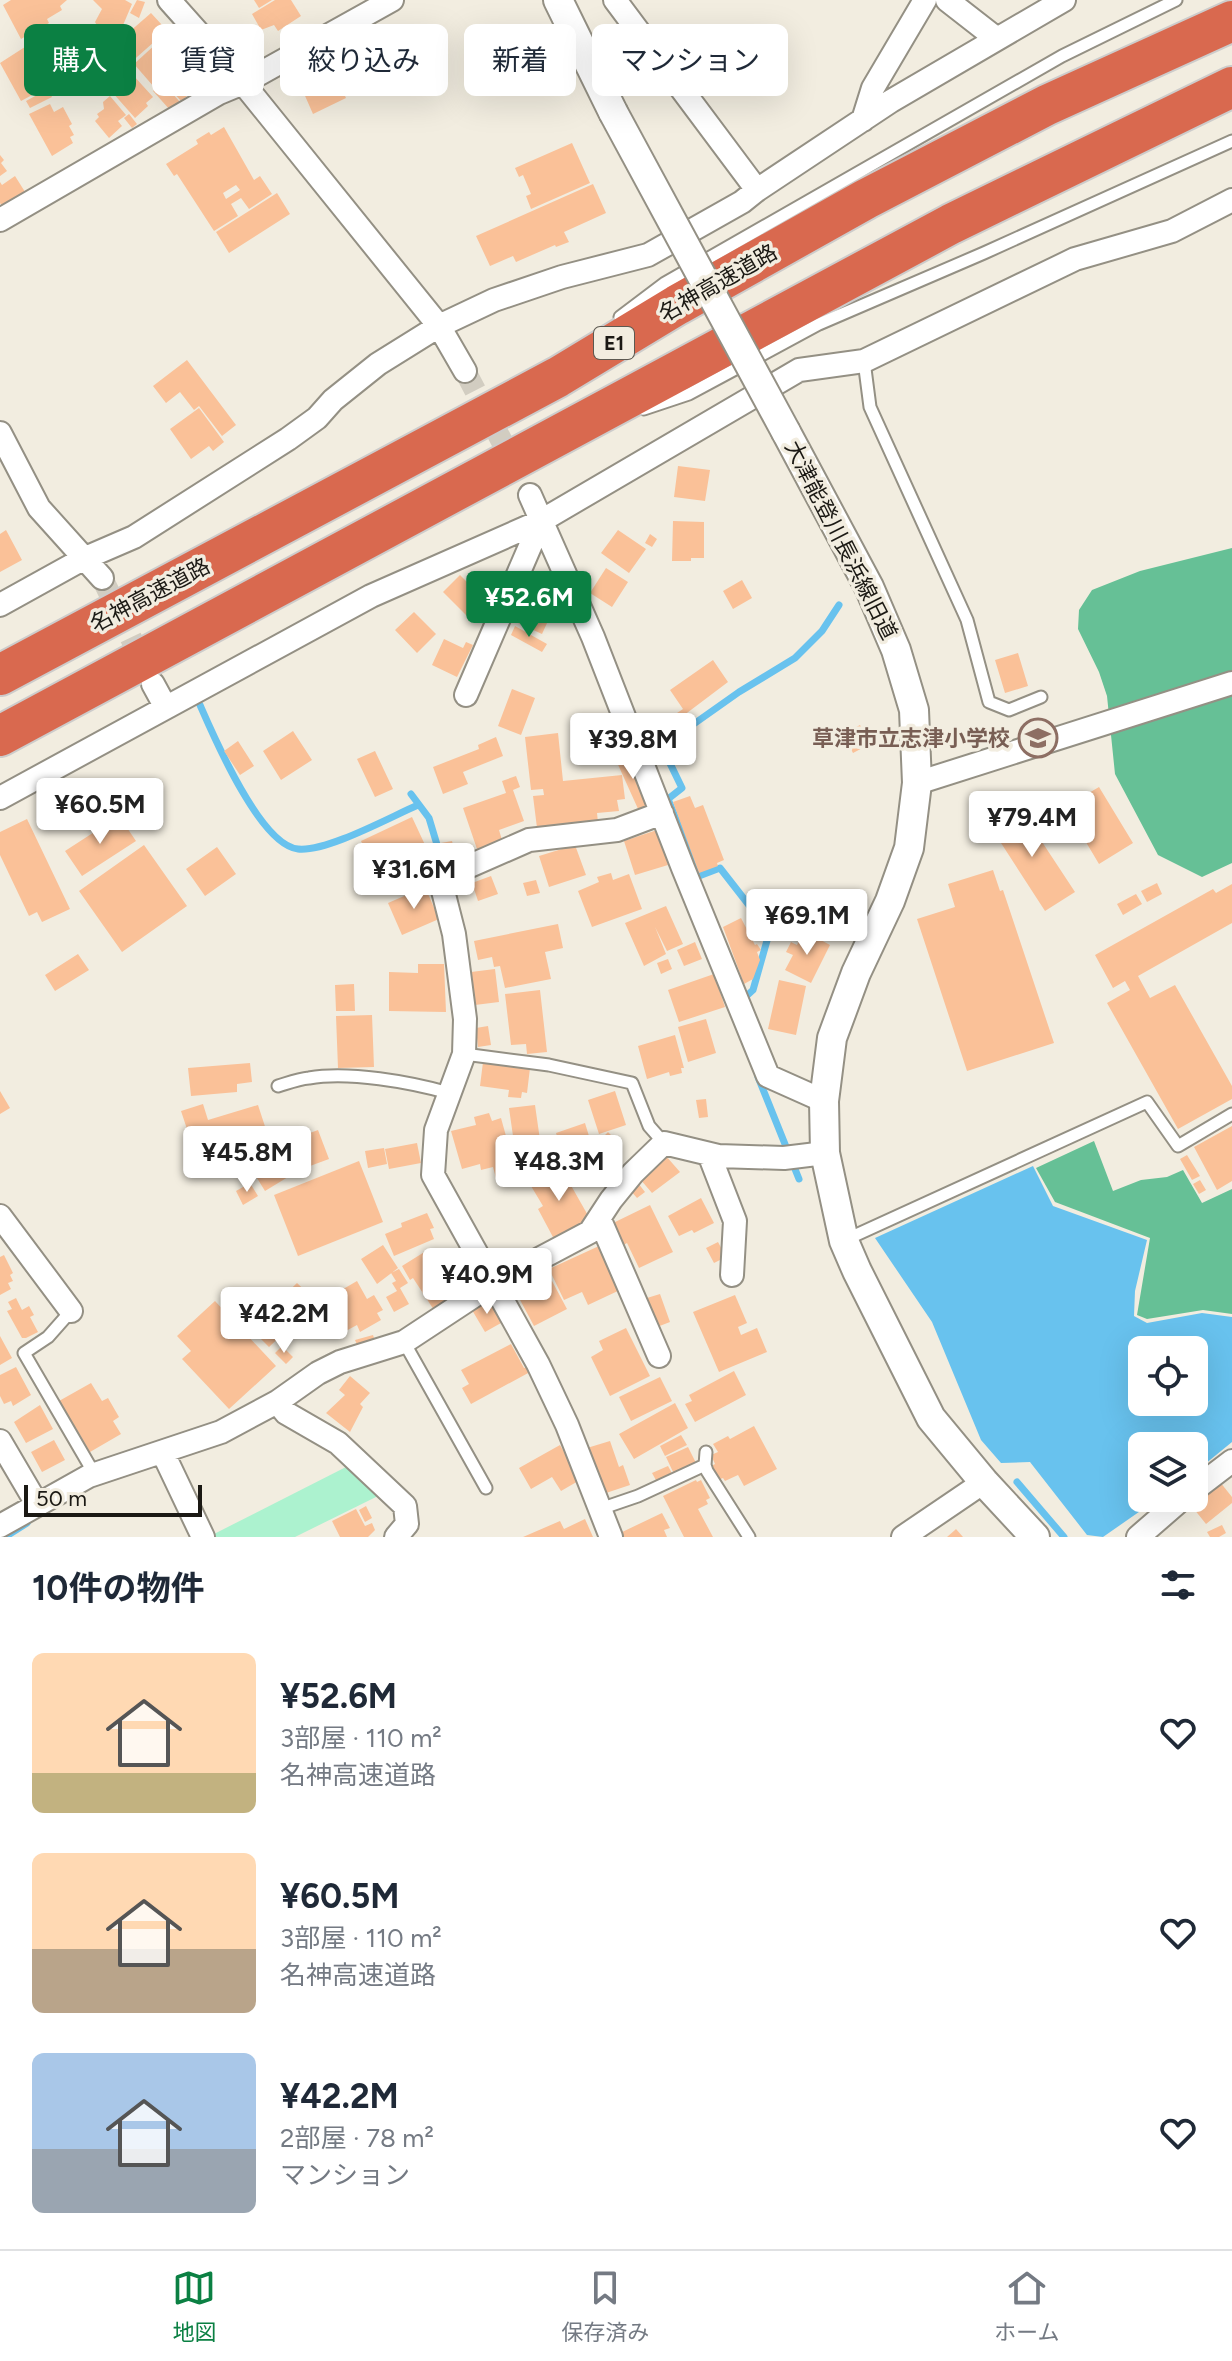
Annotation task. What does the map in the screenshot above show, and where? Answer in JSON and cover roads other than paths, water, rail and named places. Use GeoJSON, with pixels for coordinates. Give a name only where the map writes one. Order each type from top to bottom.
{"type":"FeatureCollection","features":[{"type":"Feature","properties":{"kind":"highway","name":"名神高速道路"},"geometry":{"type":"LineString","coordinates":[[0,675],[502,407],[866,199],[1047,105],[1232,21]]}},
{"type":"Feature","properties":{"kind":"highway","name":"E1"},"geometry":{"type":"LineString","coordinates":[[0,736],[951,224],[1232,87]]}},
{"type":"Feature","properties":{"kind":"street"},"geometry":{"type":"LineString","coordinates":[[169,0],[190,24]]}},
{"type":"Feature","properties":{"kind":"street"},"geometry":{"type":"LineString","coordinates":[[264,71],[392,0]]}},
{"type":"Feature","properties":{"kind":"street","name":"大津能登川長浜線旧道"},"geometry":{"type":"LineString","coordinates":[[558,0],[613,112],[869,587],[896,650],[914,710],[917,783],[909,848],[832,1038],[824,1101],[825,1153],[844,1241],[931,1418],[1035,1537]]}},
{"type":"Feature","properties":{"kind":"street"},"geometry":{"type":"LineString","coordinates":[[615,0],[757,190]]}},
{"type":"Feature","properties":{"kind":"street"},"geometry":{"type":"LineString","coordinates":[[863,120],[873,88],[925,0]]}},
{"type":"Feature","properties":{"kind":"street"},"geometry":{"type":"LineString","coordinates":[[947,0],[997,39]]}},
{"type":"Feature","properties":{"kind":"street"},"geometry":{"type":"LineString","coordinates":[[0,605],[83,559],[134,537],[288,439],[317,418],[333,400],[378,364],[439,326],[494,300],[562,277],[648,255],[742,202],[863,120],[1064,0]]}},
{"type":"Feature","properties":{"kind":"street"},"geometry":{"type":"LineString","coordinates":[[0,220],[214,96]]}},
{"type":"Feature","properties":{"kind":"street"},"geometry":{"type":"LineString","coordinates":[[253,96],[439,326],[465,371]]}},
{"type":"Feature","properties":{"kind":"street"},"geometry":{"type":"LineString","coordinates":[[0,798],[371,596],[541,521],[799,370],[864,361],[1075,259],[1172,231],[1232,200]]}},
{"type":"Feature","properties":{"kind":"street"},"geometry":{"type":"LineString","coordinates":[[0,433],[39,508],[102,578]]}},
{"type":"Feature","properties":{"kind":"street"},"geometry":{"type":"LineString","coordinates":[[530,495],[593,637],[768,1076],[824,1101]]}},
{"type":"Feature","properties":{"kind":"street"},"geometry":{"type":"LineString","coordinates":[[466,695],[541,521]]}},
{"type":"Feature","properties":{"kind":"street"},"geometry":{"type":"LineString","coordinates":[[917,783],[1232,683]]}},
{"type":"Feature","properties":{"kind":"street"},"geometry":{"type":"LineString","coordinates":[[153,684],[165,706]]}},
{"type":"Feature","properties":{"kind":"street"},"geometry":{"type":"LineString","coordinates":[[611,1537],[555,1400],[433,1175],[436,1130],[464,1054],[465,1019],[454,934],[440,879],[529,840],[617,830],[662,813]]}},
{"type":"Feature","properties":{"kind":"street"},"geometry":{"type":"LineString","coordinates":[[0,1526],[95,1475],[221,1432],[277,1402],[318,1373],[340,1362],[404,1342],[492,1284],[590,1232],[633,1173],[664,1143],[709,1154],[784,1158],[825,1153]]}},
{"type":"Feature","properties":{"kind":"street"},"geometry":{"type":"LineString","coordinates":[[709,1154],[735,1221],[732,1275]]}},
{"type":"Feature","properties":{"kind":"street"},"geometry":{"type":"LineString","coordinates":[[600,1220],[659,1356]]}},
{"type":"Feature","properties":{"kind":"street"},"geometry":{"type":"LineString","coordinates":[[2,1222],[71,1311]]}},
{"type":"Feature","properties":{"kind":"street"},"geometry":{"type":"LineString","coordinates":[[277,1402],[286,1413],[338,1443],[405,1506],[407,1524],[396,1537]]}},
{"type":"Feature","properties":{"kind":"street"},"geometry":{"type":"LineString","coordinates":[[0,1441],[37,1504]]}},
{"type":"Feature","properties":{"kind":"street"},"geometry":{"type":"LineString","coordinates":[[163,1453],[203,1537]]}},
{"type":"Feature","properties":{"kind":"street"},"geometry":{"type":"LineString","coordinates":[[1208,1479],[1232,1461]]}},
{"type":"Feature","properties":{"kind":"street"},"geometry":{"type":"LineString","coordinates":[[903,1537],[984,1482]]}},
{"type":"Feature","properties":{"kind":"street"},"geometry":{"type":"LineString","coordinates":[[1138,1537],[1167,1512]]}},
{"type":"Feature","properties":{"kind":"lane"},"geometry":{"type":"LineString","coordinates":[[615,321],[665,283],[1048,64],[1176,0]]}},
{"type":"Feature","properties":{"kind":"lane"},"geometry":{"type":"LineString","coordinates":[[633,413],[689,394],[819,324],[1232,141]]}},
{"type":"Feature","properties":{"kind":"lane"},"geometry":{"type":"LineString","coordinates":[[502,407],[577,350]]}},
{"type":"Feature","properties":{"kind":"lane"},"geometry":{"type":"LineString","coordinates":[[864,361],[870,407],[967,620],[989,702],[1009,710],[1041,697]]}},
{"type":"Feature","properties":{"kind":"lane"},"geometry":{"type":"LineString","coordinates":[[549,440],[619,417]]}},
{"type":"Feature","properties":{"kind":"lane"},"geometry":{"type":"LineString","coordinates":[[464,1054],[549,1065],[632,1083],[649,1126],[664,1143]]}},
{"type":"Feature","properties":{"kind":"lane"},"geometry":{"type":"LineString","coordinates":[[278,1086],[310,1077],[340,1077],[413,1083],[449,1093]]}},
{"type":"Feature","properties":{"kind":"lane"},"geometry":{"type":"LineString","coordinates":[[844,1241],[1147,1102],[1178,1146],[1232,1114]]}},
{"type":"Feature","properties":{"kind":"lane"},"geometry":{"type":"LineString","coordinates":[[71,1311],[48,1337],[24,1353],[95,1475]]}},
{"type":"Feature","properties":{"kind":"lane"},"geometry":{"type":"LineString","coordinates":[[404,1342],[486,1488]]}},
{"type":"Feature","properties":{"kind":"lane"},"geometry":{"type":"LineString","coordinates":[[706,1452],[705,1465],[749,1537]]}},
{"type":"Feature","properties":{"kind":"lane"},"geometry":{"type":"LineString","coordinates":[[600,1509],[638,1496],[705,1465]]}},
{"type":"Feature","properties":{"kind":"water"},"geometry":{"type":"Polygon","coordinates":[[[1033,1166],[1053,1206],[1147,1240],[1135,1291],[1134,1316],[1147,1323],[1202,1313],[1232,1317],[1232,1442],[1208,1462],[1208,1432],[1128,1432],[1128,1512],[1139,1512],[1103,1537],[1087,1535],[1030,1462],[1001,1463],[981,1440],[932,1322],[875,1238],[1033,1166]]]}},
{"type":"Feature","properties":{"kind":"waterway"},"geometry":{"type":"LineString","coordinates":[[740,1002],[753,990],[768,937],[752,909],[720,868],[699,876],[668,799],[682,788],[664,745],[739,692],[795,658],[822,631],[839,605]]}},
{"type":"Feature","properties":{"kind":"waterway"},"geometry":{"type":"LineString","coordinates":[[200,705],[240,788],[254,810],[283,843],[298,849],[325,845],[418,805]]}},
{"type":"Feature","properties":{"kind":"waterway"},"geometry":{"type":"LineString","coordinates":[[411,794],[429,818],[441,858]]}},
{"type":"Feature","properties":{"kind":"waterway"},"geometry":{"type":"LineString","coordinates":[[758,1077],[799,1179]]}},
{"type":"Feature","properties":{"kind":"waterway"},"geometry":{"type":"LineString","coordinates":[[1017,1482],[1064,1537]]}},
{"type":"Feature","properties":{"kind":"waterway"},"geometry":{"type":"LineString","coordinates":[[5,1537],[27,1523]]}},
{"type":"Feature","properties":{"kind":"tunnel"},"geometry":{"type":"LineString","coordinates":[[465,371],[530,495]]}},
{"type":"Feature","properties":{"kind":"tunnel"},"geometry":{"type":"LineString","coordinates":[[102,578],[145,667]]}},
{"type":"Feature","properties":{"kind":"place","name":"草津市立志津小学校"},"geometry":{"type":"Point","coordinates":[1038,738]}}]}
